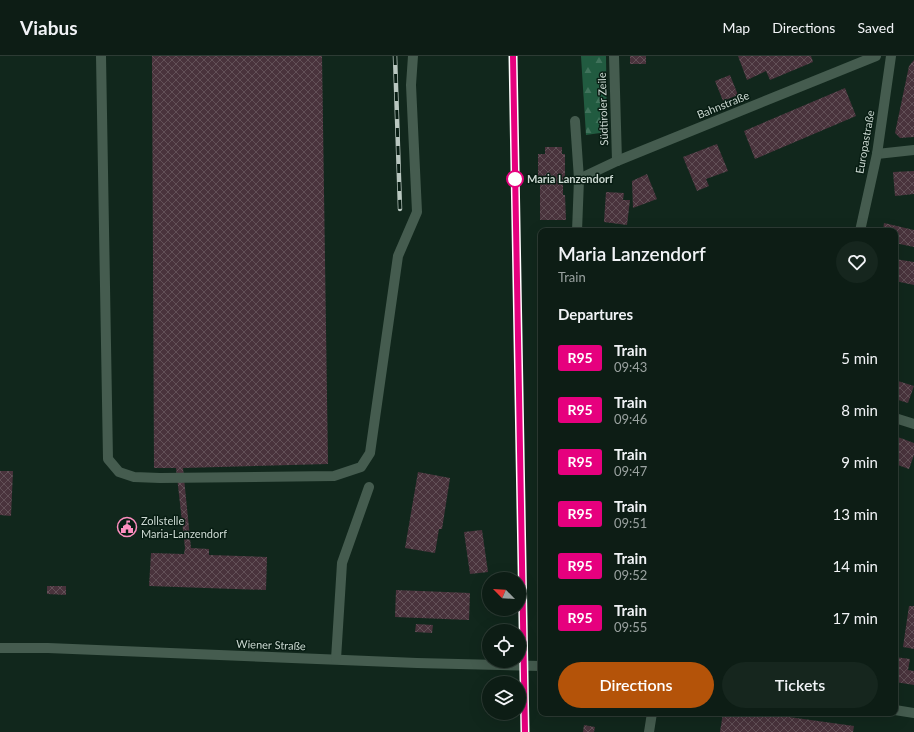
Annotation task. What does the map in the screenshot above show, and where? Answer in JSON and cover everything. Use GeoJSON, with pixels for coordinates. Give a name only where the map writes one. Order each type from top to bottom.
{"type":"FeatureCollection","features":[{"type":"Feature","properties":{"kind":"street"},"geometry":{"type":"LineString","coordinates":[[101,56],[108,459],[119,472],[124,474],[134,477],[160,478],[334,476],[361,468],[370,454],[398,256],[417,212],[411,85],[413,56]]}},
{"type":"Feature","properties":{"kind":"street","name":"Südtiroler Zeile"},"geometry":{"type":"LineString","coordinates":[[614,56],[617,161]]}},
{"type":"Feature","properties":{"kind":"street","name":"Bahnstraße"},"geometry":{"type":"LineString","coordinates":[[579,178],[617,161],[876,56]]}},
{"type":"Feature","properties":{"kind":"street","name":"Europastraße"},"geometry":{"type":"LineString","coordinates":[[861,228],[876,154],[892,56]]}},
{"type":"Feature","properties":{"kind":"street"},"geometry":{"type":"LineString","coordinates":[[575,122],[579,178],[578,228]]}},
{"type":"Feature","properties":{"kind":"street"},"geometry":{"type":"LineString","coordinates":[[876,154],[914,150]]}},
{"type":"Feature","properties":{"kind":"street"},"geometry":{"type":"LineString","coordinates":[[898,419],[914,424]]}},
{"type":"Feature","properties":{"kind":"street"},"geometry":{"type":"LineString","coordinates":[[336,659],[342,564],[369,487]]}},
{"type":"Feature","properties":{"kind":"street","name":"Wiener Straße"},"geometry":{"type":"LineString","coordinates":[[0,648],[48,648],[417,663],[538,666]]}},
{"type":"Feature","properties":{"kind":"street"},"geometry":{"type":"LineString","coordinates":[[898,710],[914,713]]}},
{"type":"Feature","properties":{"kind":"street"},"geometry":{"type":"LineString","coordinates":[[650,732],[652,716]]}},
{"type":"Feature","properties":{"kind":"green space"},"geometry":{"type":"Polygon","coordinates":[[[581,56],[606,56],[607,132],[586,135],[581,56]]]}},
{"type":"Feature","properties":{"kind":"green space"},"geometry":{"type":"Polygon","coordinates":[[[537,248],[538,248],[538,649],[537,248]]]}},
{"type":"Feature","properties":{"kind":"building"},"geometry":{"type":"Polygon","coordinates":[[[152,56],[322,56],[328,464],[183,468],[191,548],[209,549],[209,555],[267,557],[266,590],[149,586],[151,553],[184,554],[185,548],[176,468],[154,468],[152,56]]]}},
{"type":"Feature","properties":{"kind":"building"},"geometry":{"type":"Polygon","coordinates":[[[630,56],[646,56],[646,64],[630,64],[630,56]]]}},
{"type":"Feature","properties":{"kind":"building"},"geometry":{"type":"Polygon","coordinates":[[[738,56],[811,56],[813,62],[770,80],[766,71],[747,80],[738,56]]]}},
{"type":"Feature","properties":{"kind":"building"},"geometry":{"type":"Polygon","coordinates":[[[914,60],[914,137],[900,138],[895,133],[909,66],[914,60]]]}},
{"type":"Feature","properties":{"kind":"building"},"geometry":{"type":"Polygon","coordinates":[[[730,75],[738,95],[723,101],[715,81],[730,75]]]}},
{"type":"Feature","properties":{"kind":"building"},"geometry":{"type":"Polygon","coordinates":[[[845,88],[856,116],[755,159],[744,131],[845,88]]]}},
{"type":"Feature","properties":{"kind":"building"},"geometry":{"type":"Polygon","coordinates":[[[717,144],[728,171],[706,179],[709,186],[697,191],[683,157],[717,144]]]}},
{"type":"Feature","properties":{"kind":"building"},"geometry":{"type":"Polygon","coordinates":[[[545,147],[562,147],[562,154],[565,154],[565,183],[563,183],[563,195],[565,195],[566,220],[540,220],[538,154],[545,154],[545,147]]]}},
{"type":"Feature","properties":{"kind":"building"},"geometry":{"type":"Polygon","coordinates":[[[914,171],[914,194],[895,196],[893,172],[914,171]]]}},
{"type":"Feature","properties":{"kind":"building"},"geometry":{"type":"Polygon","coordinates":[[[647,174],[657,199],[633,208],[632,181],[647,174]]]}},
{"type":"Feature","properties":{"kind":"building"},"geometry":{"type":"Polygon","coordinates":[[[606,192],[624,193],[623,200],[630,200],[627,225],[604,222],[606,192]]]}},
{"type":"Feature","properties":{"kind":"building"},"geometry":{"type":"Polygon","coordinates":[[[884,223],[914,230],[914,247],[898,244],[898,228],[883,228],[884,223]]]}},
{"type":"Feature","properties":{"kind":"building"},"geometry":{"type":"Polygon","coordinates":[[[898,259],[914,262],[914,285],[898,282],[898,259]]]}},
{"type":"Feature","properties":{"kind":"building"},"geometry":{"type":"Polygon","coordinates":[[[898,381],[914,386],[908,403],[898,400],[898,381]]]}},
{"type":"Feature","properties":{"kind":"building"},"geometry":{"type":"Polygon","coordinates":[[[898,437],[914,443],[914,455],[909,469],[898,465],[898,437]]]}},
{"type":"Feature","properties":{"kind":"building"},"geometry":{"type":"Polygon","coordinates":[[[0,471],[13,471],[11,516],[0,515],[0,471]]]}},
{"type":"Feature","properties":{"kind":"building"},"geometry":{"type":"Polygon","coordinates":[[[418,472],[450,478],[442,529],[439,529],[435,553],[405,548],[418,472]]]}},
{"type":"Feature","properties":{"kind":"building"},"geometry":{"type":"Polygon","coordinates":[[[482,530],[488,572],[470,574],[464,532],[482,530]]]}},
{"type":"Feature","properties":{"kind":"building"},"geometry":{"type":"Polygon","coordinates":[[[47,586],[66,586],[66,595],[47,594],[47,586]]]}},
{"type":"Feature","properties":{"kind":"building"},"geometry":{"type":"Polygon","coordinates":[[[396,590],[470,593],[469,620],[395,617],[396,590]]]}},
{"type":"Feature","properties":{"kind":"building"},"geometry":{"type":"Polygon","coordinates":[[[909,606],[914,606],[914,649],[903,647],[909,606]]]}},
{"type":"Feature","properties":{"kind":"building"},"geometry":{"type":"Polygon","coordinates":[[[416,624],[433,625],[432,633],[415,632],[416,624]]]}},
{"type":"Feature","properties":{"kind":"building"},"geometry":{"type":"Polygon","coordinates":[[[898,657],[910,659],[908,670],[914,671],[914,685],[898,682],[898,657]]]}},
{"type":"Feature","properties":{"kind":"building"},"geometry":{"type":"Polygon","coordinates":[[[723,716],[782,716],[854,726],[853,732],[720,732],[723,716]]]}},
{"type":"Feature","properties":{"kind":"building"},"geometry":{"type":"Polygon","coordinates":[[[584,725],[595,727],[594,732],[583,732],[584,725]]]}},
{"type":"Feature","properties":{"kind":"railway"},"geometry":{"type":"LineString","coordinates":[[395,56],[400,209]]}},
{"type":"Feature","properties":{"kind":"railway"},"geometry":{"type":"LineString","coordinates":[[513,56],[525,732]]}},
{"type":"Feature","properties":{"kind":"train","name":"R95"},"geometry":{"type":"LineString","coordinates":[[513,56],[525,732]]}},
{"type":"Feature","properties":{"kind":"place","name":"Maria Lanzendorf"},"geometry":{"type":"Point","coordinates":[515,179]}},
{"type":"Feature","properties":{"kind":"place","name":"Zollstelle Maria-Lanzendorf"},"geometry":{"type":"Point","coordinates":[127,527]}}]}
